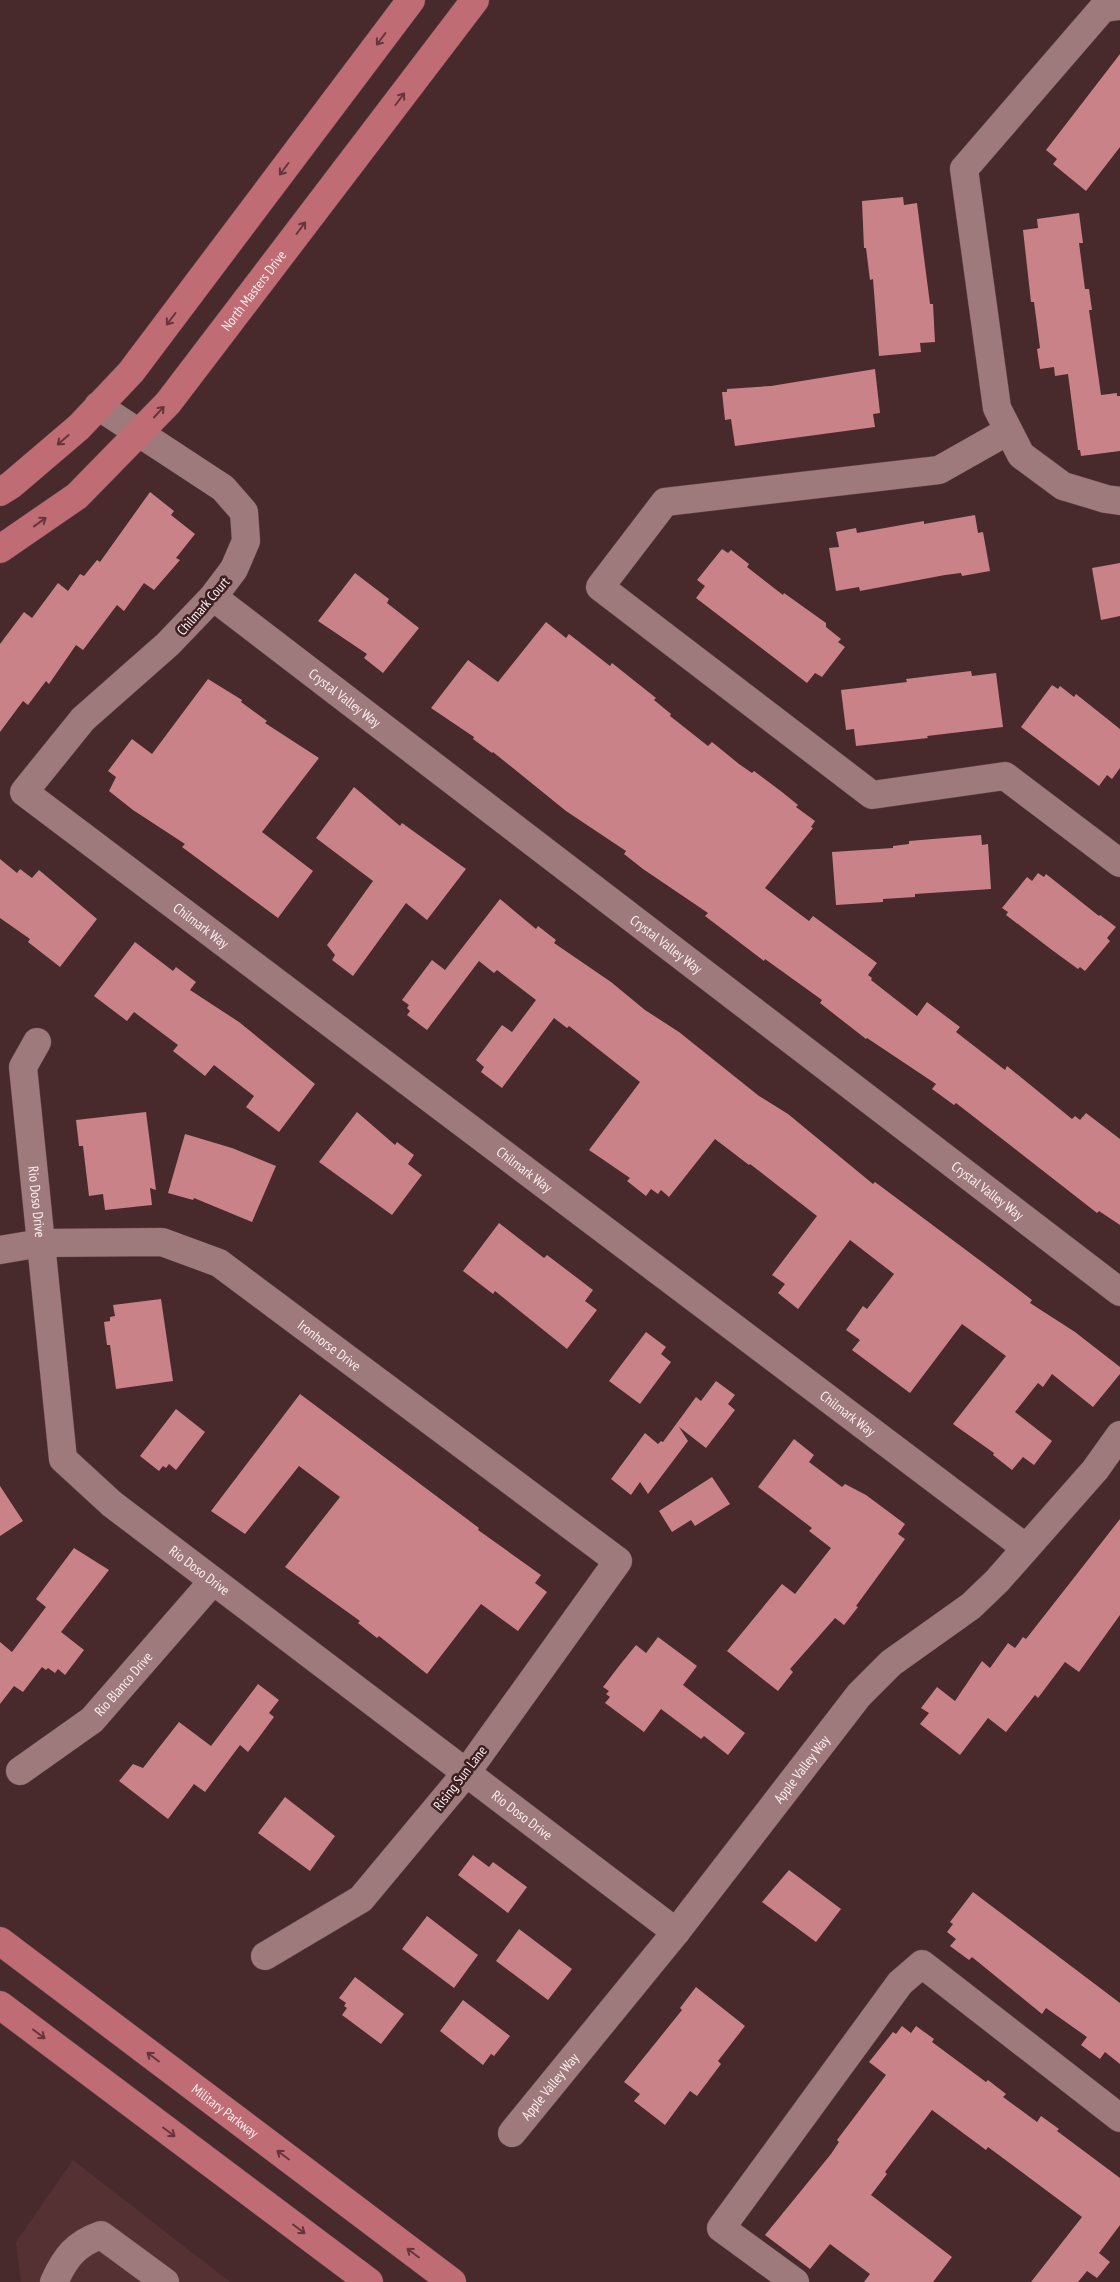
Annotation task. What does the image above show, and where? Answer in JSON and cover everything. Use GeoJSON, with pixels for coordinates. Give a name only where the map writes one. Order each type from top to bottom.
{"type":"FeatureCollection","features":[{"type":"Feature","properties":{"kind":"main road"},"geometry":{"type":"LineString","coordinates":[[0,492],[11,485],[79,426],[131,372],[410,0]]}},
{"type":"Feature","properties":{"kind":"main road","name":"North Masters Drive"},"geometry":{"type":"LineString","coordinates":[[0,549],[77,496],[173,396],[475,0]]}},
{"type":"Feature","properties":{"kind":"main road","name":"Military Parkway"},"geometry":{"type":"LineString","coordinates":[[0,1941],[452,2282]]}},
{"type":"Feature","properties":{"kind":"main road"},"geometry":{"type":"LineString","coordinates":[[0,2005],[369,2282]]}},
{"type":"Feature","properties":{"kind":"street"},"geometry":{"type":"LineString","coordinates":[[1120,6],[1103,8],[964,169],[997,408],[1021,455],[1063,486],[1106,499],[1120,500]]}},
{"type":"Feature","properties":{"kind":"street","name":"Chilmark Court"},"geometry":{"type":"LineString","coordinates":[[24,792],[83,719],[168,644],[213,597],[234,569],[246,542],[244,512],[222,488],[98,406]]}},
{"type":"Feature","properties":{"kind":"street"},"geometry":{"type":"LineString","coordinates":[[1008,430],[940,470],[665,502],[600,587],[872,795],[1005,776],[1120,863]]}},
{"type":"Feature","properties":{"kind":"street","name":"Crystal Valley Way"},"geometry":{"type":"LineString","coordinates":[[213,597],[1120,1292]]}},
{"type":"Feature","properties":{"kind":"street","name":"Chilmark Way"},"geometry":{"type":"LineString","coordinates":[[24,792],[1026,1548]]}},
{"type":"Feature","properties":{"kind":"street","name":"Rio Doso Drive"},"geometry":{"type":"LineString","coordinates":[[37,1042],[23,1066],[63,1459],[112,1504],[676,1932]]}},
{"type":"Feature","properties":{"kind":"street","name":"Ironhorse Drive"},"geometry":{"type":"LineString","coordinates":[[0,1250],[41,1242],[162,1242],[219,1263],[618,1561]]}},
{"type":"Feature","properties":{"kind":"street","name":"Apple Valley Way"},"geometry":{"type":"LineString","coordinates":[[512,2133],[676,1932],[858,1695],[890,1663],[971,1606],[1096,1470],[1120,1435]]}},
{"type":"Feature","properties":{"kind":"street","name":"Rising Sun Lane"},"geometry":{"type":"LineString","coordinates":[[265,1956],[361,1899],[466,1773],[618,1561]]}},
{"type":"Feature","properties":{"kind":"street","name":"Rio Blanco Drive"},"geometry":{"type":"LineString","coordinates":[[20,1772],[92,1720],[213,1581]]}},
{"type":"Feature","properties":{"kind":"street"},"geometry":{"type":"LineString","coordinates":[[795,2282],[721,2228],[900,1983],[922,1964],[1120,2118]]}},
{"type":"Feature","properties":{"kind":"street"},"geometry":{"type":"LineString","coordinates":[[54,2282],[62,2265],[83,2241],[101,2235],[165,2282]]}},
{"type":"Feature","properties":{"kind":"shaded area"},"geometry":{"type":"Polygon","coordinates":[[[73,2160],[230,2282],[21,2282],[16,2242],[73,2160]]]}},
{"type":"Feature","properties":{"kind":"building"},"geometry":{"type":"Polygon","coordinates":[[[1120,54],[1120,147],[1086,191],[1053,164],[1057,159],[1046,150],[1120,54]]]}},
{"type":"Feature","properties":{"kind":"building"},"geometry":{"type":"Polygon","coordinates":[[[903,197],[904,205],[917,203],[930,304],[933,304],[935,342],[920,343],[921,352],[879,356],[873,279],[870,280],[866,248],[864,248],[862,201],[903,197]]]}},
{"type":"Feature","properties":{"kind":"building"},"geometry":{"type":"Polygon","coordinates":[[[1079,213],[1083,243],[1079,243],[1085,289],[1089,289],[1092,310],[1089,310],[1101,395],[1117,393],[1117,396],[1120,396],[1120,451],[1081,456],[1080,450],[1078,450],[1068,374],[1055,376],[1054,367],[1040,369],[1037,349],[1040,348],[1034,302],[1031,302],[1023,230],[1038,228],[1037,219],[1079,213]]]}},
{"type":"Feature","properties":{"kind":"building"},"geometry":{"type":"Polygon","coordinates":[[[875,369],[880,413],[873,414],[875,427],[735,446],[731,419],[725,420],[722,392],[727,392],[727,389],[771,386],[875,369]]]}},
{"type":"Feature","properties":{"kind":"building"},"geometry":{"type":"Polygon","coordinates":[[[150,492],[174,511],[171,515],[195,534],[176,558],[180,560],[154,590],[144,583],[124,611],[117,605],[83,650],[76,645],[49,684],[46,681],[28,705],[23,701],[0,732],[0,644],[24,612],[32,618],[58,583],[68,591],[80,574],[84,576],[97,560],[100,562],[150,492]]]}},
{"type":"Feature","properties":{"kind":"building"},"geometry":{"type":"Polygon","coordinates":[[[975,515],[978,533],[983,532],[990,571],[962,576],[961,573],[945,575],[860,591],[859,587],[836,591],[829,548],[839,547],[836,532],[856,528],[857,533],[924,521],[924,524],[975,515]]]}},
{"type":"Feature","properties":{"kind":"building"},"geometry":{"type":"Polygon","coordinates":[[[722,549],[728,553],[731,550],[749,564],[747,567],[783,595],[784,593],[826,623],[826,627],[841,639],[838,642],[845,647],[822,677],[815,673],[807,683],[696,598],[705,586],[697,580],[722,549]]]}},
{"type":"Feature","properties":{"kind":"building"},"geometry":{"type":"Polygon","coordinates":[[[1120,563],[1120,616],[1101,620],[1092,568],[1120,563]]]}},
{"type":"Feature","properties":{"kind":"building"},"geometry":{"type":"Polygon","coordinates":[[[355,573],[389,599],[387,603],[419,628],[383,673],[364,658],[367,654],[318,621],[355,573]]]}},
{"type":"Feature","properties":{"kind":"building"},"geometry":{"type":"Polygon","coordinates":[[[546,622],[566,638],[569,634],[610,666],[612,663],[656,698],[654,700],[671,714],[670,716],[708,746],[712,742],[752,773],[754,771],[798,805],[796,807],[815,821],[811,827],[813,828],[765,888],[809,921],[813,916],[877,963],[868,975],[872,978],[871,980],[917,1016],[927,1002],[960,1027],[956,1032],[1005,1070],[1007,1066],[1072,1119],[1075,1116],[1080,1120],[1086,1113],[1120,1139],[1120,1225],[1099,1211],[1097,1213],[956,1103],[954,1105],[932,1089],[936,1084],[866,1039],[820,1003],[822,1000],[765,959],[764,961],[705,916],[708,913],[643,869],[624,854],[626,851],[566,811],[493,752],[473,739],[474,737],[431,708],[468,660],[498,682],[546,622]]]}},
{"type":"Feature","properties":{"kind":"building"},"geometry":{"type":"Polygon","coordinates":[[[971,671],[972,676],[996,673],[1003,727],[856,746],[854,729],[846,730],[841,690],[907,682],[906,679],[971,671]]]}},
{"type":"Feature","properties":{"kind":"building"},"geometry":{"type":"Polygon","coordinates":[[[208,679],[242,700],[241,702],[267,721],[265,723],[319,758],[262,832],[313,871],[278,918],[182,847],[185,844],[133,810],[109,791],[116,777],[108,771],[132,739],[152,754],[208,679]]]}},
{"type":"Feature","properties":{"kind":"building"},"geometry":{"type":"Polygon","coordinates":[[[1052,685],[1058,689],[1060,686],[1074,697],[1076,694],[1120,729],[1120,768],[1112,779],[1107,775],[1099,786],[1021,727],[1052,685]]]}},
{"type":"Feature","properties":{"kind":"building"},"geometry":{"type":"Polygon","coordinates":[[[354,787],[400,826],[402,823],[466,869],[427,920],[406,903],[353,976],[332,960],[335,955],[327,945],[373,881],[316,838],[354,787]]]}},
{"type":"Feature","properties":{"kind":"building"},"geometry":{"type":"Polygon","coordinates":[[[981,835],[982,845],[988,844],[991,889],[915,894],[915,897],[883,899],[883,902],[836,905],[832,852],[893,848],[893,846],[909,844],[909,841],[981,835]]]}},
{"type":"Feature","properties":{"kind":"building"},"geometry":{"type":"Polygon","coordinates":[[[0,859],[17,873],[20,869],[32,878],[39,870],[97,919],[60,967],[28,942],[30,939],[0,918],[0,859]]]}},
{"type":"Feature","properties":{"kind":"building"},"geometry":{"type":"Polygon","coordinates":[[[1038,873],[1044,877],[1046,874],[1116,927],[1107,938],[1110,941],[1085,971],[1080,967],[1078,969],[1052,950],[1006,915],[1008,912],[1002,908],[1027,877],[1032,881],[1038,873]]]}},
{"type":"Feature","properties":{"kind":"building"},"geometry":{"type":"Polygon","coordinates":[[[500,899],[536,929],[538,926],[556,940],[554,943],[611,982],[645,1010],[679,1032],[759,1096],[788,1114],[873,1184],[875,1182],[1032,1300],[1030,1303],[1075,1332],[1120,1367],[1120,1374],[1093,1407],[1052,1374],[1043,1387],[1038,1383],[1015,1412],[1052,1441],[1034,1465],[1023,1457],[1012,1470],[993,1455],[994,1453],[953,1424],[1006,1356],[962,1324],[910,1393],[852,1350],[860,1340],[846,1330],[863,1306],[867,1309],[894,1274],[850,1240],[798,1309],[778,1293],[785,1284],[772,1275],[817,1216],[715,1139],[669,1197],[661,1190],[658,1194],[651,1189],[646,1196],[627,1181],[630,1178],[589,1150],[640,1082],[569,1026],[567,1028],[554,1018],[502,1088],[481,1072],[484,1067],[476,1060],[502,1025],[512,1032],[536,1000],[497,970],[494,973],[479,961],[427,1030],[407,1015],[410,1011],[407,1008],[409,1005],[402,1000],[432,960],[445,970],[500,899]]]}},
{"type":"Feature","properties":{"kind":"building"},"geometry":{"type":"Polygon","coordinates":[[[135,942],[173,971],[176,967],[196,982],[190,990],[239,1022],[315,1084],[279,1132],[246,1107],[254,1096],[214,1065],[205,1076],[173,1051],[178,1045],[134,1012],[127,1021],[94,996],[135,942]]]}},
{"type":"Feature","properties":{"kind":"building"},"geometry":{"type":"Polygon","coordinates":[[[146,1112],[156,1190],[150,1188],[152,1205],[105,1210],[103,1194],[89,1196],[83,1146],[79,1146],[76,1120],[146,1112]]]}},
{"type":"Feature","properties":{"kind":"building"},"geometry":{"type":"Polygon","coordinates":[[[357,1112],[395,1145],[397,1142],[414,1155],[408,1164],[422,1175],[392,1215],[319,1162],[357,1112]]]}},
{"type":"Feature","properties":{"kind":"building"},"geometry":{"type":"Polygon","coordinates":[[[185,1134],[232,1148],[276,1166],[252,1222],[194,1198],[193,1200],[168,1193],[185,1134]]]}},
{"type":"Feature","properties":{"kind":"building"},"geometry":{"type":"Polygon","coordinates":[[[499,1223],[544,1258],[547,1255],[593,1290],[585,1301],[597,1310],[567,1349],[495,1291],[493,1294],[463,1271],[499,1223]]]}},
{"type":"Feature","properties":{"kind":"building"},"geometry":{"type":"Polygon","coordinates":[[[161,1299],[173,1381],[116,1389],[110,1345],[107,1345],[104,1322],[110,1321],[110,1317],[115,1316],[113,1305],[161,1299]]]}},
{"type":"Feature","properties":{"kind":"building"},"geometry":{"type":"Polygon","coordinates":[[[646,1332],[666,1347],[661,1354],[671,1362],[640,1404],[609,1381],[646,1332]]]}},
{"type":"Feature","properties":{"kind":"building"},"geometry":{"type":"Polygon","coordinates":[[[716,1381],[735,1395],[728,1404],[735,1410],[706,1448],[679,1427],[688,1441],[648,1494],[640,1482],[631,1495],[611,1479],[645,1433],[658,1444],[661,1441],[663,1442],[696,1397],[701,1401],[716,1381]]]}},
{"type":"Feature","properties":{"kind":"building"},"geometry":{"type":"Polygon","coordinates":[[[300,1394],[479,1528],[478,1530],[541,1575],[535,1583],[547,1592],[518,1631],[481,1604],[427,1674],[379,1636],[377,1638],[358,1623],[360,1621],[285,1567],[340,1497],[299,1466],[245,1534],[211,1511],[300,1394]]]}},
{"type":"Feature","properties":{"kind":"building"},"geometry":{"type":"Polygon","coordinates":[[[176,1409],[205,1432],[176,1470],[169,1464],[166,1468],[163,1466],[159,1471],[140,1456],[176,1409]]]}},
{"type":"Feature","properties":{"kind":"building"},"geometry":{"type":"Polygon","coordinates":[[[794,1439],[814,1455],[809,1462],[842,1487],[845,1484],[866,1495],[905,1524],[898,1534],[905,1539],[844,1625],[835,1618],[790,1669],[793,1672],[778,1691],[727,1651],[782,1584],[795,1594],[831,1548],[809,1531],[812,1528],[758,1487],[794,1439]]]}},
{"type":"Feature","properties":{"kind":"building"},"geometry":{"type":"Polygon","coordinates":[[[712,1477],[730,1504],[695,1526],[691,1520],[672,1532],[659,1511],[712,1477]]]}},
{"type":"Feature","properties":{"kind":"building"},"geometry":{"type":"Polygon","coordinates":[[[0,1486],[23,1521],[0,1536],[0,1486]]]}},
{"type":"Feature","properties":{"kind":"building"},"geometry":{"type":"Polygon","coordinates":[[[1120,1519],[1120,1615],[1079,1672],[1065,1662],[1038,1698],[1035,1695],[1006,1732],[988,1718],[960,1755],[920,1724],[929,1713],[921,1708],[937,1687],[955,1701],[982,1661],[990,1668],[1008,1643],[1015,1648],[1023,1637],[1026,1639],[1120,1519]]]}},
{"type":"Feature","properties":{"kind":"building"},"geometry":{"type":"Polygon","coordinates":[[[74,1548],[109,1570],[61,1632],[84,1650],[65,1675],[58,1669],[55,1673],[48,1668],[46,1670],[42,1667],[23,1692],[14,1686],[0,1704],[0,1642],[12,1652],[46,1607],[36,1599],[74,1548]]]}},
{"type":"Feature","properties":{"kind":"building"},"geometry":{"type":"Polygon","coordinates":[[[658,1637],[697,1666],[683,1685],[745,1733],[728,1755],[704,1736],[701,1739],[661,1709],[644,1732],[605,1703],[610,1697],[606,1694],[609,1691],[603,1687],[619,1666],[636,1645],[646,1653],[658,1637]]]}},
{"type":"Feature","properties":{"kind":"building"},"geometry":{"type":"Polygon","coordinates":[[[258,1684],[279,1700],[269,1713],[274,1717],[248,1752],[240,1745],[205,1792],[194,1784],[168,1819],[119,1781],[133,1764],[143,1768],[179,1722],[211,1746],[258,1684]]]}},
{"type":"Feature","properties":{"kind":"building"},"geometry":{"type":"Polygon","coordinates":[[[285,1797],[335,1836],[310,1871],[258,1833],[285,1797]]]}},
{"type":"Feature","properties":{"kind":"building"},"geometry":{"type":"Polygon","coordinates":[[[473,1855],[489,1867],[493,1862],[527,1887],[508,1913],[458,1875],[473,1855]]]}},
{"type":"Feature","properties":{"kind":"building"},"geometry":{"type":"Polygon","coordinates":[[[789,1870],[841,1909],[816,1942],[762,1902],[789,1870]]]}},
{"type":"Feature","properties":{"kind":"building"},"geometry":{"type":"Polygon","coordinates":[[[973,1892],[1120,2003],[1120,2064],[1105,2052],[1100,2059],[1081,2045],[1087,2037],[1046,2008],[1042,2014],[972,1957],[969,1960],[950,1946],[956,1939],[947,1932],[953,1924],[950,1922],[973,1892]]]}},
{"type":"Feature","properties":{"kind":"building"},"geometry":{"type":"Polygon","coordinates":[[[427,1916],[478,1955],[454,1988],[402,1949],[427,1916]]]}},
{"type":"Feature","properties":{"kind":"building"},"geometry":{"type":"Polygon","coordinates":[[[519,1929],[572,1969],[548,2000],[496,1961],[519,1929]]]}},
{"type":"Feature","properties":{"kind":"building"},"geometry":{"type":"Polygon","coordinates":[[[355,1977],[404,2014],[381,2044],[342,2015],[347,2008],[344,2006],[346,2003],[339,1998],[355,1977]]]}},
{"type":"Feature","properties":{"kind":"building"},"geometry":{"type":"Polygon","coordinates":[[[696,1987],[745,2026],[718,2061],[721,2064],[697,2096],[690,2091],[665,2125],[634,2101],[640,2094],[624,2082],[682,2010],[680,2008],[696,1987]]]}},
{"type":"Feature","properties":{"kind":"building"},"geometry":{"type":"Polygon","coordinates":[[[463,2000],[510,2036],[494,2056],[491,2054],[483,2065],[440,2031],[463,2000]]]}},
{"type":"Feature","properties":{"kind":"building"},"geometry":{"type":"Polygon","coordinates":[[[902,2026],[911,2033],[916,2026],[934,2039],[932,2042],[986,2082],[988,2080],[1006,2094],[1003,2097],[1037,2122],[1041,2116],[1059,2129],[1057,2131],[1120,2178],[1120,2225],[1099,2253],[1110,2262],[1097,2278],[1087,2271],[1078,2282],[1031,2282],[1082,2217],[988,2147],[986,2150],[932,2110],[885,2172],[887,2174],[871,2195],[952,2257],[933,2282],[864,2282],[870,2274],[830,2244],[810,2269],[765,2235],[831,2154],[839,2142],[837,2140],[886,2075],[869,2062],[893,2032],[896,2034],[902,2026]]]}}]}
